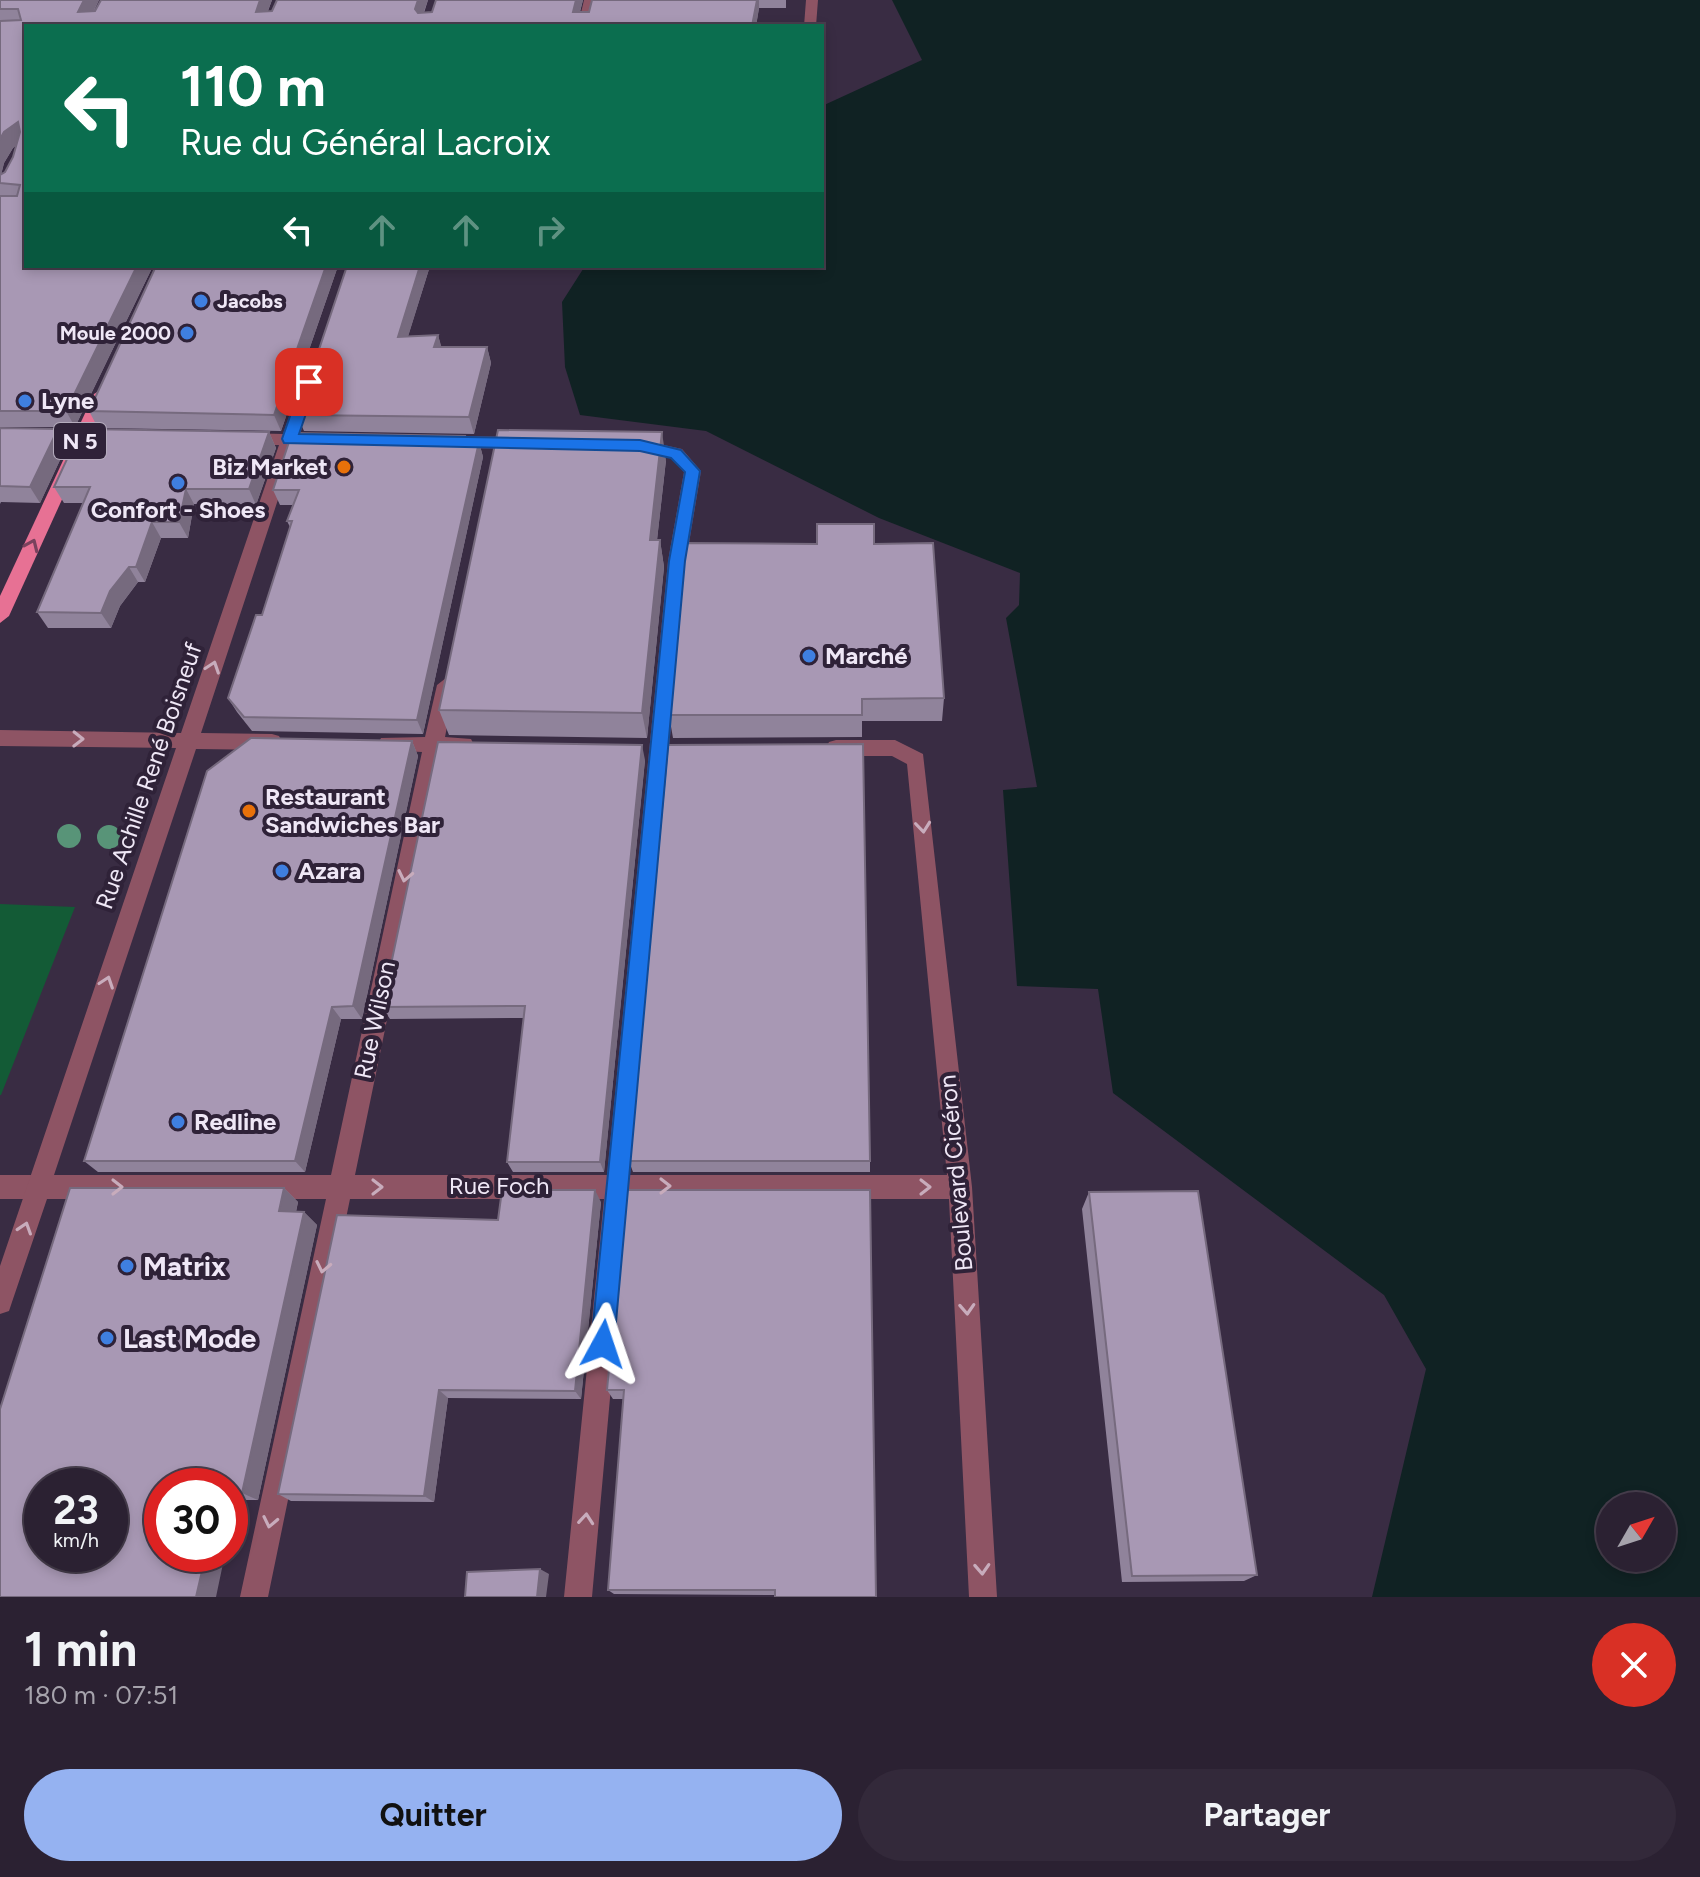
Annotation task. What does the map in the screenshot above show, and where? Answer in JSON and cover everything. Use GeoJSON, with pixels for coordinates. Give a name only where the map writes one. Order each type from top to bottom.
{"type":"FeatureCollection","features":[{"type":"Feature","properties":{"kind":"main road","name":"N 5"},"geometry":{"type":"LineString","coordinates":[[0,616],[109,379]]}},
{"type":"Feature","properties":{"kind":"street"},"geometry":{"type":"LineString","coordinates":[[584,24],[590,0]]}},
{"type":"Feature","properties":{"kind":"street"},"geometry":{"type":"LineString","coordinates":[[810,24],[812,0]]}},
{"type":"Feature","properties":{"kind":"street","name":"Rue Achille René Boisneuf"},"geometry":{"type":"LineString","coordinates":[[0,1302],[314,367]]}},
{"type":"Feature","properties":{"kind":"street"},"geometry":{"type":"LineString","coordinates":[[0,435],[114,437]]}},
{"type":"Feature","properties":{"kind":"street"},"geometry":{"type":"LineString","coordinates":[[226,438],[337,440]]}},
{"type":"Feature","properties":{"kind":"street"},"geometry":{"type":"LineString","coordinates":[[433,442],[495,450],[545,444]]}},
{"type":"Feature","properties":{"kind":"street"},"geometry":{"type":"LineString","coordinates":[[578,1597],[677,561],[693,471],[676,453],[625,445]]}},
{"type":"Feature","properties":{"kind":"street","name":"Rue Wilson"},"geometry":{"type":"LineString","coordinates":[[254,1597],[449,669]]}},
{"type":"Feature","properties":{"kind":"street"},"geometry":{"type":"LineString","coordinates":[[0,738],[295,743]]}},
{"type":"Feature","properties":{"kind":"street"},"geometry":{"type":"LineString","coordinates":[[372,744],[478,746]]}},
{"type":"Feature","properties":{"kind":"street","name":"Boulevard Cicéron"},"geometry":{"type":"LineString","coordinates":[[817,748],[895,748],[916,760],[960,1187],[983,1597]]}},
{"type":"Feature","properties":{"kind":"street","name":"Rue Foch"},"geometry":{"type":"LineString","coordinates":[[0,1187],[960,1187]]}},
{"type":"Feature","properties":{"kind":"green space"},"geometry":{"type":"Polygon","coordinates":[[[0,904],[75,907],[1,1095],[0,1095],[0,904]]]}},
{"type":"Feature","properties":{"kind":"shaded area"},"geometry":{"type":"Polygon","coordinates":[[[892,0],[1700,0],[1700,1597],[1372,1597],[1426,1369],[1384,1295],[1113,1093],[1098,989],[1017,986],[1003,790],[1037,787],[1006,618],[1019,605],[1020,573],[879,518],[706,431],[580,415],[565,367],[562,302],[584,268],[824,268],[824,105],[922,60],[892,0]]]}},
{"type":"Feature","properties":{"kind":"building"},"geometry":{"type":"Polygon","coordinates":[[[0,0],[84,0],[78,12],[95,11],[101,0],[260,0],[256,12],[272,11],[277,0],[418,0],[415,9],[418,13],[432,12],[436,0],[576,0],[573,12],[589,12],[592,0],[757,0],[752,24],[24,24],[24,268],[136,268],[66,411],[0,411],[0,196],[17,196],[20,185],[0,183],[0,175],[13,157],[20,132],[18,122],[0,139],[0,21],[21,20],[18,9],[0,9],[0,0]]]}},
{"type":"Feature","properties":{"kind":"building"},"geometry":{"type":"Polygon","coordinates":[[[155,268],[325,268],[274,415],[89,411],[155,268]]]}},
{"type":"Feature","properties":{"kind":"building"},"geometry":{"type":"Polygon","coordinates":[[[346,268],[419,268],[398,337],[438,335],[434,347],[487,347],[469,417],[297,415],[346,268]]]}},
{"type":"Feature","properties":{"kind":"building"},"geometry":{"type":"Polygon","coordinates":[[[0,428],[58,429],[30,487],[0,486],[0,428]]]}},
{"type":"Feature","properties":{"kind":"building"},"geometry":{"type":"Polygon","coordinates":[[[81,429],[269,432],[249,489],[186,489],[179,522],[152,522],[136,567],[129,567],[110,591],[101,613],[37,612],[90,487],[54,487],[81,429]]]}},
{"type":"Feature","properties":{"kind":"building"},"geometry":{"type":"Polygon","coordinates":[[[498,430],[662,432],[650,540],[660,540],[642,713],[439,710],[498,430]]]}},
{"type":"Feature","properties":{"kind":"building"},"geometry":{"type":"Polygon","coordinates":[[[292,433],[465,436],[464,442],[479,442],[417,720],[244,717],[228,698],[256,615],[262,615],[292,521],[287,521],[299,490],[273,490],[292,433]]]}},
{"type":"Feature","properties":{"kind":"building"},"geometry":{"type":"Polygon","coordinates":[[[817,524],[874,524],[874,544],[933,543],[944,698],[862,699],[862,715],[669,715],[685,543],[817,544],[817,524]]]}},
{"type":"Feature","properties":{"kind":"building"},"geometry":{"type":"Polygon","coordinates":[[[251,738],[412,741],[353,1006],[332,1007],[295,1161],[84,1161],[207,771],[251,738]]]}},
{"type":"Feature","properties":{"kind":"building"},"geometry":{"type":"Polygon","coordinates":[[[438,742],[642,745],[600,1162],[507,1162],[525,1006],[382,1007],[438,742]]]}},
{"type":"Feature","properties":{"kind":"building"},"geometry":{"type":"Polygon","coordinates":[[[863,744],[870,1161],[629,1161],[668,745],[863,744]]]}},
{"type":"Feature","properties":{"kind":"building"},"geometry":{"type":"Polygon","coordinates":[[[70,1188],[284,1188],[279,1211],[304,1212],[248,1468],[144,1468],[144,1572],[202,1572],[196,1597],[0,1597],[0,1409],[70,1188]]]}},
{"type":"Feature","properties":{"kind":"building"},"geometry":{"type":"Polygon","coordinates":[[[502,1190],[595,1190],[575,1391],[439,1390],[424,1496],[278,1494],[337,1215],[498,1220],[502,1190]]]}},
{"type":"Feature","properties":{"kind":"building"},"geometry":{"type":"Polygon","coordinates":[[[626,1190],[870,1190],[876,1597],[775,1597],[775,1590],[608,1590],[624,1390],[607,1390],[626,1190]]]}},
{"type":"Feature","properties":{"kind":"building"},"geometry":{"type":"Polygon","coordinates":[[[1198,1191],[1257,1575],[1132,1576],[1089,1192],[1198,1191]]]}},
{"type":"Feature","properties":{"kind":"building"},"geometry":{"type":"Polygon","coordinates":[[[540,1569],[537,1597],[465,1597],[467,1572],[540,1569]]]}},
{"type":"Feature","properties":{"kind":"place","name":"Jacobs"},"geometry":{"type":"Point","coordinates":[201,301]}},
{"type":"Feature","properties":{"kind":"place","name":"Moule 2000"},"geometry":{"type":"Point","coordinates":[187,333]}},
{"type":"Feature","properties":{"kind":"place","name":"Lyne"},"geometry":{"type":"Point","coordinates":[25,401]}},
{"type":"Feature","properties":{"kind":"place","name":"Biz Market"},"geometry":{"type":"Point","coordinates":[344,467]}},
{"type":"Feature","properties":{"kind":"place","name":"Confort - Shoes"},"geometry":{"type":"Point","coordinates":[178,483]}},
{"type":"Feature","properties":{"kind":"place","name":"Marché"},"geometry":{"type":"Point","coordinates":[809,656]}},
{"type":"Feature","properties":{"kind":"place","name":"Restaurant Sandwiches Bar"},"geometry":{"type":"Point","coordinates":[249,811]}},
{"type":"Feature","properties":{"kind":"place","name":"Azara"},"geometry":{"type":"Point","coordinates":[282,871]}},
{"type":"Feature","properties":{"kind":"place","name":"Redline"},"geometry":{"type":"Point","coordinates":[178,1122]}},
{"type":"Feature","properties":{"kind":"place","name":"Matrix"},"geometry":{"type":"Point","coordinates":[127,1266]}},
{"type":"Feature","properties":{"kind":"place","name":"Last Mode"},"geometry":{"type":"Point","coordinates":[107,1338]}},
{"type":"Feature","properties":{"kind":"route"},"geometry":{"type":"LineString","coordinates":[[309,382],[290,439],[640,445],[676,453],[693,471],[677,561],[603,1344]]}}]}
